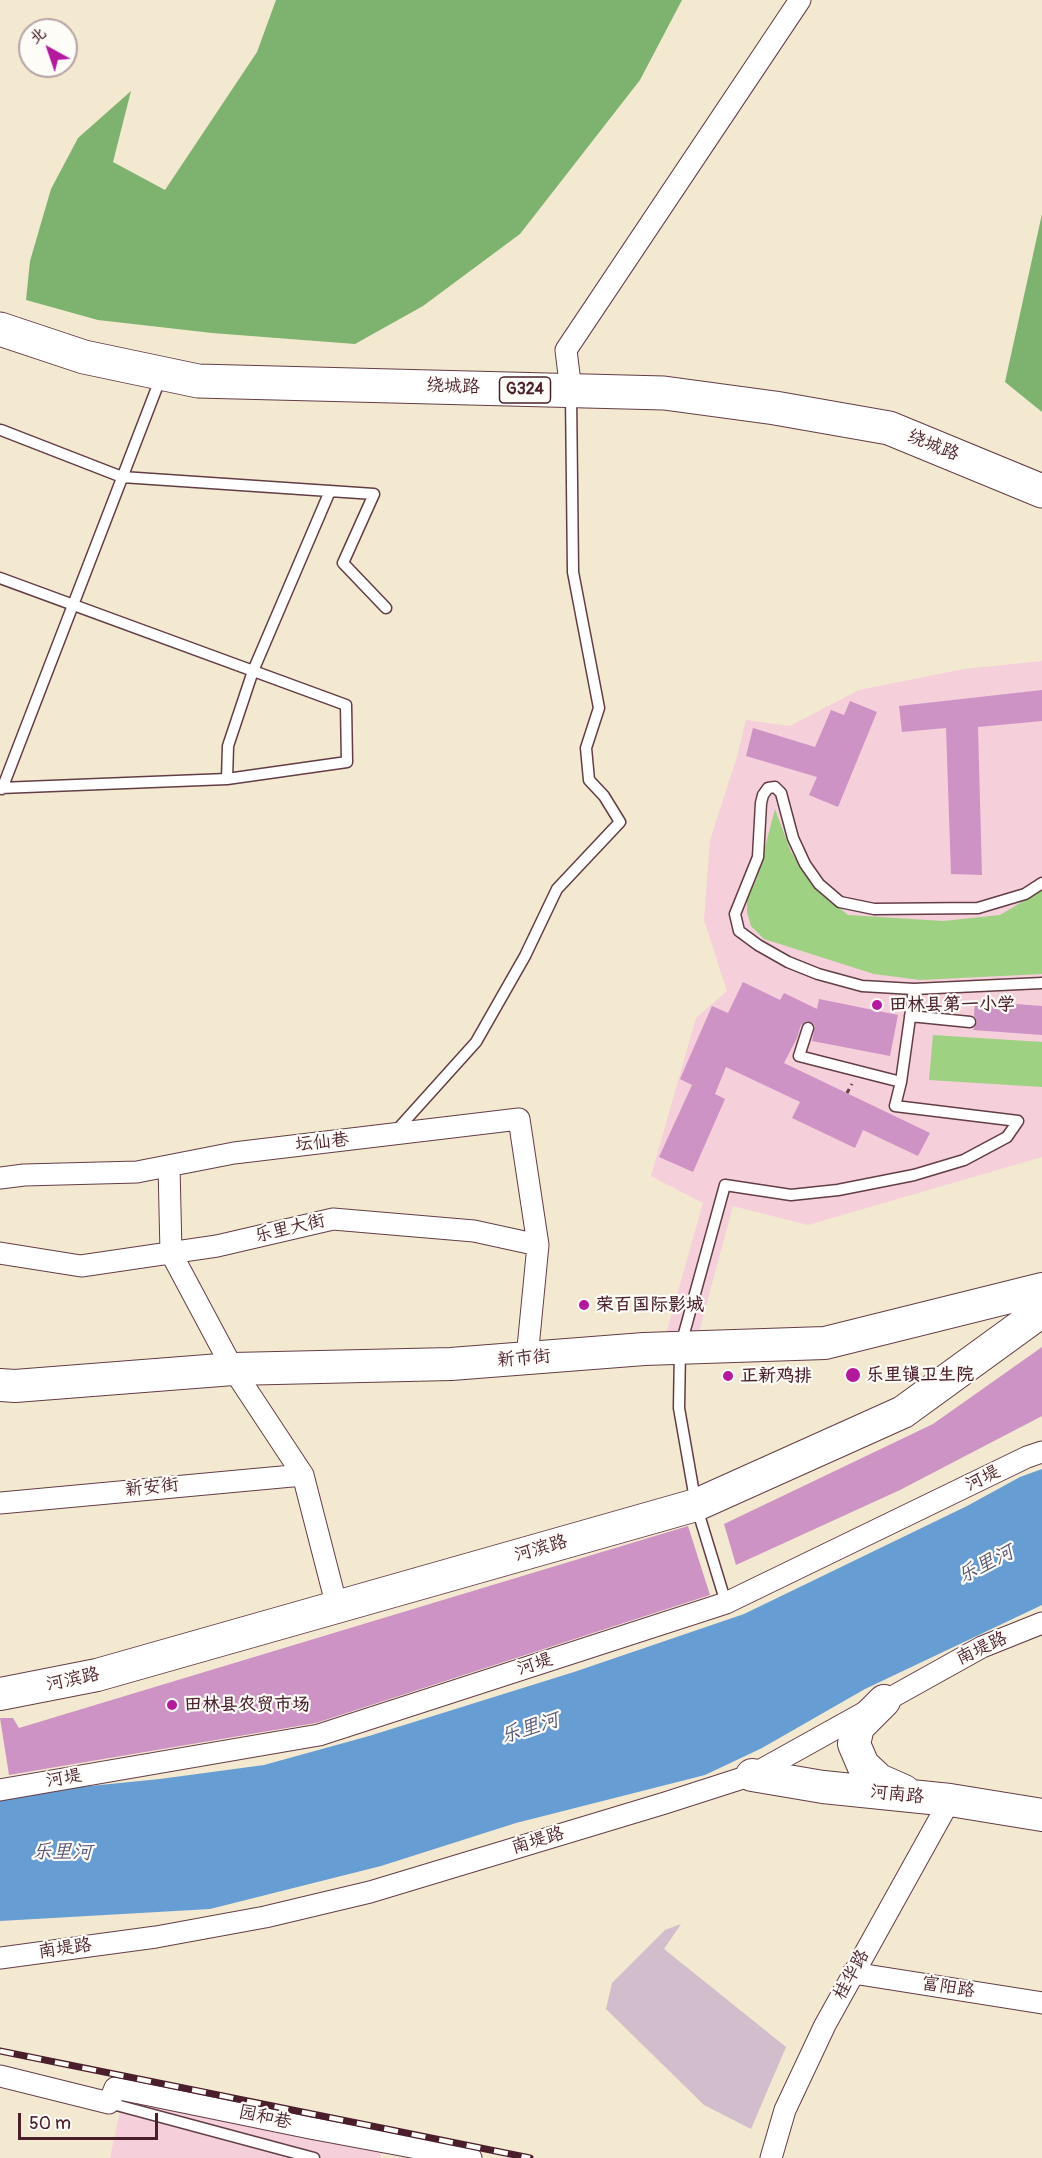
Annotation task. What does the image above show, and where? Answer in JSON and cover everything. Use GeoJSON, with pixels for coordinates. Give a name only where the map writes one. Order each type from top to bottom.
{"type":"FeatureCollection","features":[{"type":"Feature","properties":{"kind":"highway","name":"绕城路"},"geometry":{"type":"LineString","coordinates":[[0,329],[84,357],[198,381],[664,393],[775,408],[889,428],[1042,491]]}},
{"type":"Feature","properties":{"kind":"street"},"geometry":{"type":"LineString","coordinates":[[571,391],[566,350],[800,0]]}},
{"type":"Feature","properties":{"kind":"street","name":"坛仙巷"},"geometry":{"type":"LineString","coordinates":[[0,1178],[24,1175],[137,1172],[234,1153],[519,1119],[538,1245]]}},
{"type":"Feature","properties":{"kind":"street"},"geometry":{"type":"LineString","coordinates":[[169,1166],[171,1253],[233,1369],[303,1475],[337,1607]]}},
{"type":"Feature","properties":{"kind":"street","name":"乐里大街"},"geometry":{"type":"LineString","coordinates":[[0,1253],[81,1266],[217,1246],[333,1219],[474,1231],[538,1245]]}},
{"type":"Feature","properties":{"kind":"street"},"geometry":{"type":"LineString","coordinates":[[527,1358],[538,1245]]}},
{"type":"Feature","properties":{"kind":"street","name":"新市街"},"geometry":{"type":"LineString","coordinates":[[0,1385],[15,1386],[233,1369],[451,1364],[680,1348],[825,1343],[1030,1305]]}},
{"type":"Feature","properties":{"kind":"street","name":"河滨路"},"geometry":{"type":"LineString","coordinates":[[0,1694],[98,1675],[696,1505],[903,1412],[1030,1305]]}},
{"type":"Feature","properties":{"kind":"street","name":"河堤"},"geometry":{"type":"LineString","coordinates":[[0,1790],[319,1735],[726,1603],[1016,1462],[1042,1452]]}},
{"type":"Feature","properties":{"kind":"street","name":"新安街"},"geometry":{"type":"LineString","coordinates":[[0,1503],[303,1475]]}},
{"type":"Feature","properties":{"kind":"street","name":"南堤路"},"geometry":{"type":"LineString","coordinates":[[0,1958],[167,1935],[264,1917],[370,1892],[665,1803],[752,1775],[982,1647],[1042,1623]]}},
{"type":"Feature","properties":{"kind":"street"},"geometry":{"type":"LineString","coordinates":[[884,1701],[858,1727],[854,1744],[862,1765],[879,1780],[916,1797]]}},
{"type":"Feature","properties":{"kind":"street","name":"河南路"},"geometry":{"type":"LineString","coordinates":[[752,1775],[823,1787],[950,1800],[1042,1815]]}},
{"type":"Feature","properties":{"kind":"street","name":"桂华路"},"geometry":{"type":"LineString","coordinates":[[771,2158],[785,2110],[825,2025],[950,1800]]}},
{"type":"Feature","properties":{"kind":"street","name":"富阳路"},"geometry":{"type":"LineString","coordinates":[[853,1973],[1042,2003]]}},
{"type":"Feature","properties":{"kind":"street"},"geometry":{"type":"LineString","coordinates":[[0,2076],[109,2103]]}},
{"type":"Feature","properties":{"kind":"street","name":"园和巷"},"geometry":{"type":"LineString","coordinates":[[109,2103],[115,2088],[471,2158]]}},
{"type":"Feature","properties":{"kind":"lane"},"geometry":{"type":"LineString","coordinates":[[0,578],[73,605],[346,705],[347,762],[227,778],[1,789],[73,605],[162,374]]}},
{"type":"Feature","properties":{"kind":"lane"},"geometry":{"type":"LineString","coordinates":[[392,1135],[476,1042],[525,956],[557,889],[620,822],[604,796],[589,780],[586,748],[599,708],[573,572],[571,391]]}},
{"type":"Feature","properties":{"kind":"lane"},"geometry":{"type":"LineString","coordinates":[[1,430],[122,477],[374,494],[343,563],[386,608]]}},
{"type":"Feature","properties":{"kind":"lane"},"geometry":{"type":"LineString","coordinates":[[227,778],[228,746],[253,671],[330,491]]}},
{"type":"Feature","properties":{"kind":"lane"},"geometry":{"type":"LineString","coordinates":[[1042,883],[1025,894],[978,908],[874,909],[840,902],[819,884],[805,864],[793,838],[781,793],[775,787],[768,788],[761,804],[758,857],[735,914],[740,931],[758,945],[788,962],[818,974],[862,986],[914,990],[1042,982]]}},
{"type":"Feature","properties":{"kind":"lane"},"geometry":{"type":"LineString","coordinates":[[726,1603],[696,1505],[679,1408],[680,1348],[725,1185],[791,1195],[838,1190],[914,1174],[964,1160],[1008,1137],[1018,1121],[895,1106],[901,1082],[914,990]]}},
{"type":"Feature","properties":{"kind":"lane"},"geometry":{"type":"LineString","coordinates":[[910,1016],[970,1022]]}},
{"type":"Feature","properties":{"kind":"lane"},"geometry":{"type":"LineString","coordinates":[[808,1028],[799,1056],[901,1082]]}},
{"type":"Feature","properties":{"kind":"lane"},"geometry":{"type":"LineString","coordinates":[[109,2103],[314,2158]]}},
{"type":"Feature","properties":{"kind":"path"},"geometry":{"type":"LineString","coordinates":[[847,1093],[852,1082]]}},
{"type":"Feature","properties":{"kind":"shaded area","name":"田林县第一小学"},"geometry":{"type":"Polygon","coordinates":[[[1042,661],[1042,1157],[808,1225],[733,1206],[698,1336],[666,1334],[703,1203],[651,1176],[696,1018],[727,991],[704,920],[710,840],[737,757],[746,720],[790,726],[859,690],[964,669],[1042,661]]]}},
{"type":"Feature","properties":{"kind":"shaded area"},"geometry":{"type":"Polygon","coordinates":[[[681,1924],[664,1949],[786,2047],[751,2129],[704,2105],[606,2009],[612,1983],[665,1930],[681,1924]]]}},
{"type":"Feature","properties":{"kind":"shaded area"},"geometry":{"type":"Polygon","coordinates":[[[123,2097],[382,2152],[380,2158],[110,2158],[123,2097]]]}},
{"type":"Feature","properties":{"kind":"green space"},"geometry":{"type":"Polygon","coordinates":[[[276,0],[682,0],[640,80],[520,234],[423,306],[355,344],[212,333],[98,320],[26,300],[30,261],[51,189],[78,138],[131,91],[113,162],[165,190],[257,52],[276,0]]]}},
{"type":"Feature","properties":{"kind":"green space"},"geometry":{"type":"Polygon","coordinates":[[[1042,214],[1042,412],[1005,382],[1042,214]]]}},
{"type":"Feature","properties":{"kind":"green space"},"geometry":{"type":"Polygon","coordinates":[[[775,809],[791,852],[815,888],[848,915],[943,921],[1000,915],[1042,890],[1042,974],[920,980],[874,974],[764,939],[751,926],[747,912],[747,900],[757,878],[775,809]]]}},
{"type":"Feature","properties":{"kind":"green space"},"geometry":{"type":"Polygon","coordinates":[[[933,1035],[1042,1042],[1042,1087],[929,1080],[933,1035]]]}},
{"type":"Feature","properties":{"kind":"water","name":"乐里河"},"geometry":{"type":"Polygon","coordinates":[[[1042,1469],[1042,1605],[865,1689],[762,1748],[705,1775],[516,1823],[381,1866],[210,1909],[0,1921],[0,1795],[160,1779],[264,1765],[369,1736],[574,1672],[744,1614],[967,1506],[1020,1477],[1042,1469]]]}},
{"type":"Feature","properties":{"kind":"building"},"geometry":{"type":"Polygon","coordinates":[[[1042,690],[1042,721],[978,727],[982,875],[951,874],[946,728],[902,732],[899,706],[1042,690]]]}},
{"type":"Feature","properties":{"kind":"building"},"geometry":{"type":"Polygon","coordinates":[[[850,701],[877,712],[838,807],[809,795],[817,777],[746,756],[753,728],[815,747],[831,710],[844,715],[850,701]]]}},
{"type":"Feature","properties":{"kind":"building"},"geometry":{"type":"Polygon","coordinates":[[[743,982],[780,1000],[784,993],[817,1009],[819,999],[898,1015],[890,1056],[812,1041],[815,1026],[807,1021],[801,1025],[784,1063],[930,1133],[918,1156],[863,1130],[855,1148],[792,1118],[800,1102],[726,1067],[715,1094],[725,1099],[693,1172],[659,1157],[692,1085],[680,1079],[712,1006],[728,1013],[743,982]]]}},
{"type":"Feature","properties":{"kind":"building"},"geometry":{"type":"Polygon","coordinates":[[[975,1001],[1042,1006],[1042,1035],[973,1030],[977,1022],[974,1016],[975,1001]]]}},
{"type":"Feature","properties":{"kind":"building"},"geometry":{"type":"Polygon","coordinates":[[[1042,1347],[1042,1416],[900,1490],[736,1565],[724,1524],[933,1424],[1042,1347]]]}},
{"type":"Feature","properties":{"kind":"building"},"geometry":{"type":"Polygon","coordinates":[[[688,1526],[710,1595],[316,1723],[9,1775],[0,1718],[13,1718],[19,1728],[688,1526]]]}},
{"type":"Feature","properties":{"kind":"railway"},"geometry":{"type":"LineString","coordinates":[[0,2051],[530,2158]]}},
{"type":"Feature","properties":{"kind":"place","name":"田林县第一小学"},"geometry":{"type":"Point","coordinates":[877,1005]}},
{"type":"Feature","properties":{"kind":"place","name":"荣百国际影城"},"geometry":{"type":"Point","coordinates":[584,1305]}},
{"type":"Feature","properties":{"kind":"place","name":"乐里镇卫生院"},"geometry":{"type":"Point","coordinates":[853,1375]}},
{"type":"Feature","properties":{"kind":"place","name":"正新鸡排"},"geometry":{"type":"Point","coordinates":[728,1376]}},
{"type":"Feature","properties":{"kind":"place","name":"田林县农贸市场"},"geometry":{"type":"Point","coordinates":[172,1705]}}]}
